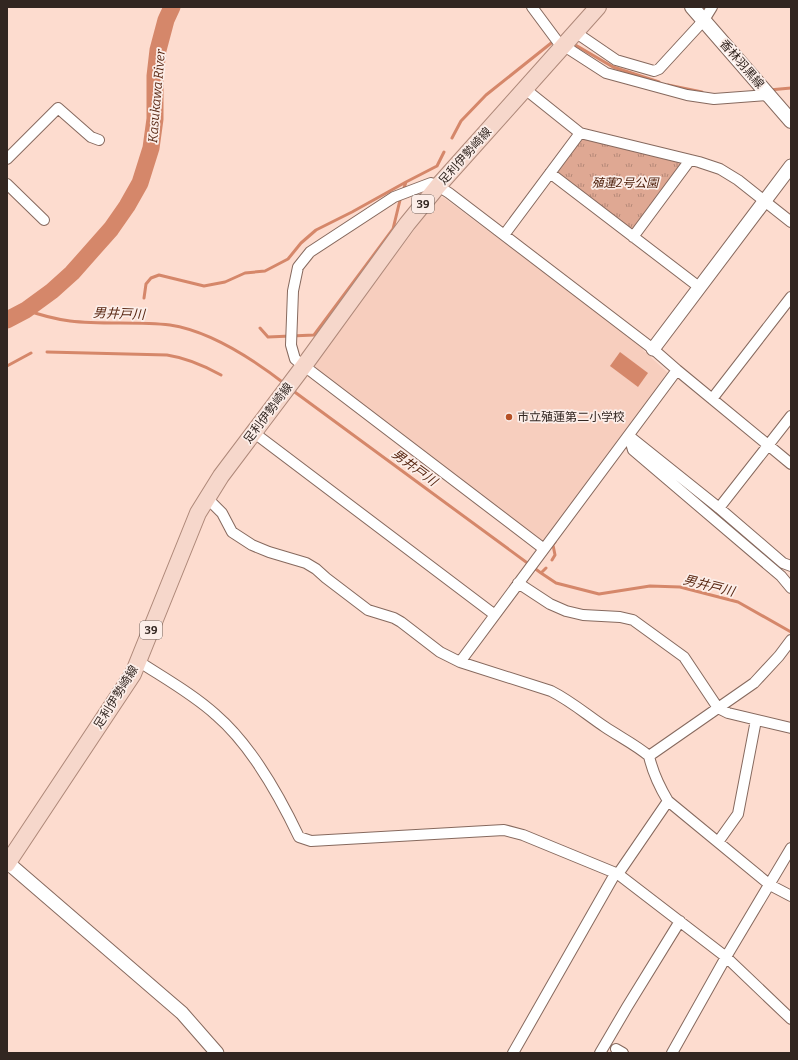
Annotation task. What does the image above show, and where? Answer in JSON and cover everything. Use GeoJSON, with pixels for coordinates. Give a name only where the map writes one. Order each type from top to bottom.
{"type":"FeatureCollection","features":[{"type":"Feature","properties":{"kind":"main road","name":"足利伊勢崎線"},"geometry":{"type":"LineString","coordinates":[[7,863],[132,674],[198,513],[221,476],[284,393],[406,224],[525,89],[565,40],[598,7]]}},
{"type":"Feature","properties":{"kind":"main road","name":"香林羽黒線"},"geometry":{"type":"LineString","coordinates":[[692,7],[791,121]]}},
{"type":"Feature","properties":{"kind":"street"},"geometry":{"type":"LineString","coordinates":[[532,7],[565,40],[606,73],[687,95],[714,100],[765,91]]}},
{"type":"Feature","properties":{"kind":"street"},"geometry":{"type":"LineString","coordinates":[[565,40],[616,60],[654,71],[660,70],[704,20],[712,7]]}},
{"type":"Feature","properties":{"kind":"street"},"geometry":{"type":"LineString","coordinates":[[525,89],[580,133],[706,164],[720,169],[731,175],[791,222]]}},
{"type":"Feature","properties":{"kind":"street"},"geometry":{"type":"LineString","coordinates":[[7,159],[58,108],[91,137],[99,140]]}},
{"type":"Feature","properties":{"kind":"street"},"geometry":{"type":"LineString","coordinates":[[504,235],[580,133]]}},
{"type":"Feature","properties":{"kind":"street"},"geometry":{"type":"LineString","coordinates":[[633,237],[690,160]]}},
{"type":"Feature","properties":{"kind":"street"},"geometry":{"type":"LineString","coordinates":[[653,349],[791,166]]}},
{"type":"Feature","properties":{"kind":"street"},"geometry":{"type":"LineString","coordinates":[[550,173],[699,288]]}},
{"type":"Feature","properties":{"kind":"street"},"geometry":{"type":"LineString","coordinates":[[544,549],[299,372],[295,360],[291,344],[293,291],[298,267],[310,252],[394,198],[430,183],[438,186],[504,235],[653,349],[791,464]]}},
{"type":"Feature","properties":{"kind":"street"},"geometry":{"type":"LineString","coordinates":[[7,184],[44,220]]}},
{"type":"Feature","properties":{"kind":"street"},"geometry":{"type":"LineString","coordinates":[[712,399],[791,297]]}},
{"type":"Feature","properties":{"kind":"street"},"geometry":{"type":"LineString","coordinates":[[460,662],[677,370]]}},
{"type":"Feature","properties":{"kind":"street"},"geometry":{"type":"LineString","coordinates":[[718,508],[791,416]]}},
{"type":"Feature","properties":{"kind":"street"},"geometry":{"type":"LineString","coordinates":[[254,432],[495,615]]}},
{"type":"Feature","properties":{"kind":"street"},"geometry":{"type":"LineString","coordinates":[[629,436],[783,563],[791,566]]}},
{"type":"Feature","properties":{"kind":"street"},"geometry":{"type":"LineString","coordinates":[[629,436],[633,450],[781,576],[791,588]]}},
{"type":"Feature","properties":{"kind":"street"},"geometry":{"type":"LineString","coordinates":[[208,497],[222,513],[232,532],[252,545],[269,552],[306,563],[316,569],[368,610],[401,622],[440,652],[460,662],[552,691],[637,747],[650,756],[652,771],[657,783],[668,801],[770,886],[791,896]]}},
{"type":"Feature","properties":{"kind":"street"},"geometry":{"type":"LineString","coordinates":[[518,583],[550,604],[566,611],[583,615],[620,617],[632,620],[684,657],[718,708],[728,713],[791,728]]}},
{"type":"Feature","properties":{"kind":"street"},"geometry":{"type":"LineString","coordinates":[[650,756],[754,683],[779,656],[791,640]]}},
{"type":"Feature","properties":{"kind":"street"},"geometry":{"type":"LineString","coordinates":[[138,661],[199,701],[236,735],[259,766],[287,812],[299,837],[311,841],[504,830],[523,835],[616,874],[726,957],[791,1018]]}},
{"type":"Feature","properties":{"kind":"street"},"geometry":{"type":"LineString","coordinates":[[718,842],[738,814],[756,720]]}},
{"type":"Feature","properties":{"kind":"street"},"geometry":{"type":"LineString","coordinates":[[513,1053],[616,874],[668,801]]}},
{"type":"Feature","properties":{"kind":"street"},"geometry":{"type":"LineString","coordinates":[[672,1053],[726,957],[770,886],[791,848]]}},
{"type":"Feature","properties":{"kind":"street"},"geometry":{"type":"LineString","coordinates":[[7,863],[182,1013],[217,1053]]}},
{"type":"Feature","properties":{"kind":"street"},"geometry":{"type":"LineString","coordinates":[[600,1053],[627,1006],[680,921]]}},
{"type":"Feature","properties":{"kind":"shaded area"},"geometry":{"type":"Polygon","coordinates":[[[443,197],[642,346],[643,350],[667,372],[668,378],[546,540],[542,542],[315,369],[315,363],[438,198],[443,197]]]}},
{"type":"Feature","properties":{"kind":"shaded area"},"geometry":{"type":"Polygon","coordinates":[[[620,352],[648,373],[638,387],[610,366],[620,352]]]}},
{"type":"Feature","properties":{"kind":"green space","name":"殖蓮2号公園"},"geometry":{"type":"Polygon","coordinates":[[[584,139],[679,162],[682,167],[636,228],[631,229],[559,175],[558,169],[579,142],[584,139]]]}},
{"type":"Feature","properties":{"kind":"waterway","name":"Kasukawa River"},"geometry":{"type":"LineString","coordinates":[[7,320],[26,310],[52,291],[72,273],[111,229],[127,206],[140,183],[151,148],[155,119],[155,76],[158,50],[166,20],[172,7]]}},
{"type":"Feature","properties":{"kind":"waterway"},"geometry":{"type":"LineString","coordinates":[[452,138],[461,121],[486,95],[555,40]]}},
{"type":"Feature","properties":{"kind":"waterway"},"geometry":{"type":"LineString","coordinates":[[572,43],[613,67],[659,82]]}},
{"type":"Feature","properties":{"kind":"waterway"},"geometry":{"type":"LineString","coordinates":[[668,85],[702,92]]}},
{"type":"Feature","properties":{"kind":"waterway"},"geometry":{"type":"LineString","coordinates":[[769,90],[791,88]]}},
{"type":"Feature","properties":{"kind":"waterway"},"geometry":{"type":"LineString","coordinates":[[403,191],[406,182],[437,166],[444,152]]}},
{"type":"Feature","properties":{"kind":"waterway"},"geometry":{"type":"LineString","coordinates":[[144,298],[146,284],[151,278],[159,275],[204,286],[225,282],[245,273],[265,271],[288,259],[301,243],[316,230],[406,182]]}},
{"type":"Feature","properties":{"kind":"waterway"},"geometry":{"type":"LineString","coordinates":[[260,328],[268,337],[314,335],[393,229],[401,196]]}},
{"type":"Feature","properties":{"kind":"waterway","name":"男井戸川"},"geometry":{"type":"LineString","coordinates":[[26,310],[48,317],[70,321],[158,324],[185,328],[216,340],[246,356],[285,384]]}},
{"type":"Feature","properties":{"kind":"waterway"},"geometry":{"type":"LineString","coordinates":[[47,352],[167,355],[195,362],[221,375]]}},
{"type":"Feature","properties":{"kind":"waterway"},"geometry":{"type":"LineString","coordinates":[[7,366],[31,353]]}},
{"type":"Feature","properties":{"kind":"waterway","name":"男井戸川"},"geometry":{"type":"LineString","coordinates":[[292,390],[556,583],[599,594],[650,586],[680,587],[738,602],[791,632]]}},
{"type":"Feature","properties":{"kind":"waterway"},"geometry":{"type":"LineString","coordinates":[[552,560],[555,555],[553,545],[555,542]]}},
{"type":"Feature","properties":{"kind":"waterway","name":"男井戸川"},"geometry":{"type":"LineString","coordinates":[[541,573],[546,568]]}},
{"type":"Feature","properties":{"kind":"place","name":"市立殖蓮第二小学校"},"geometry":{"type":"Point","coordinates":[509,417]}}]}
